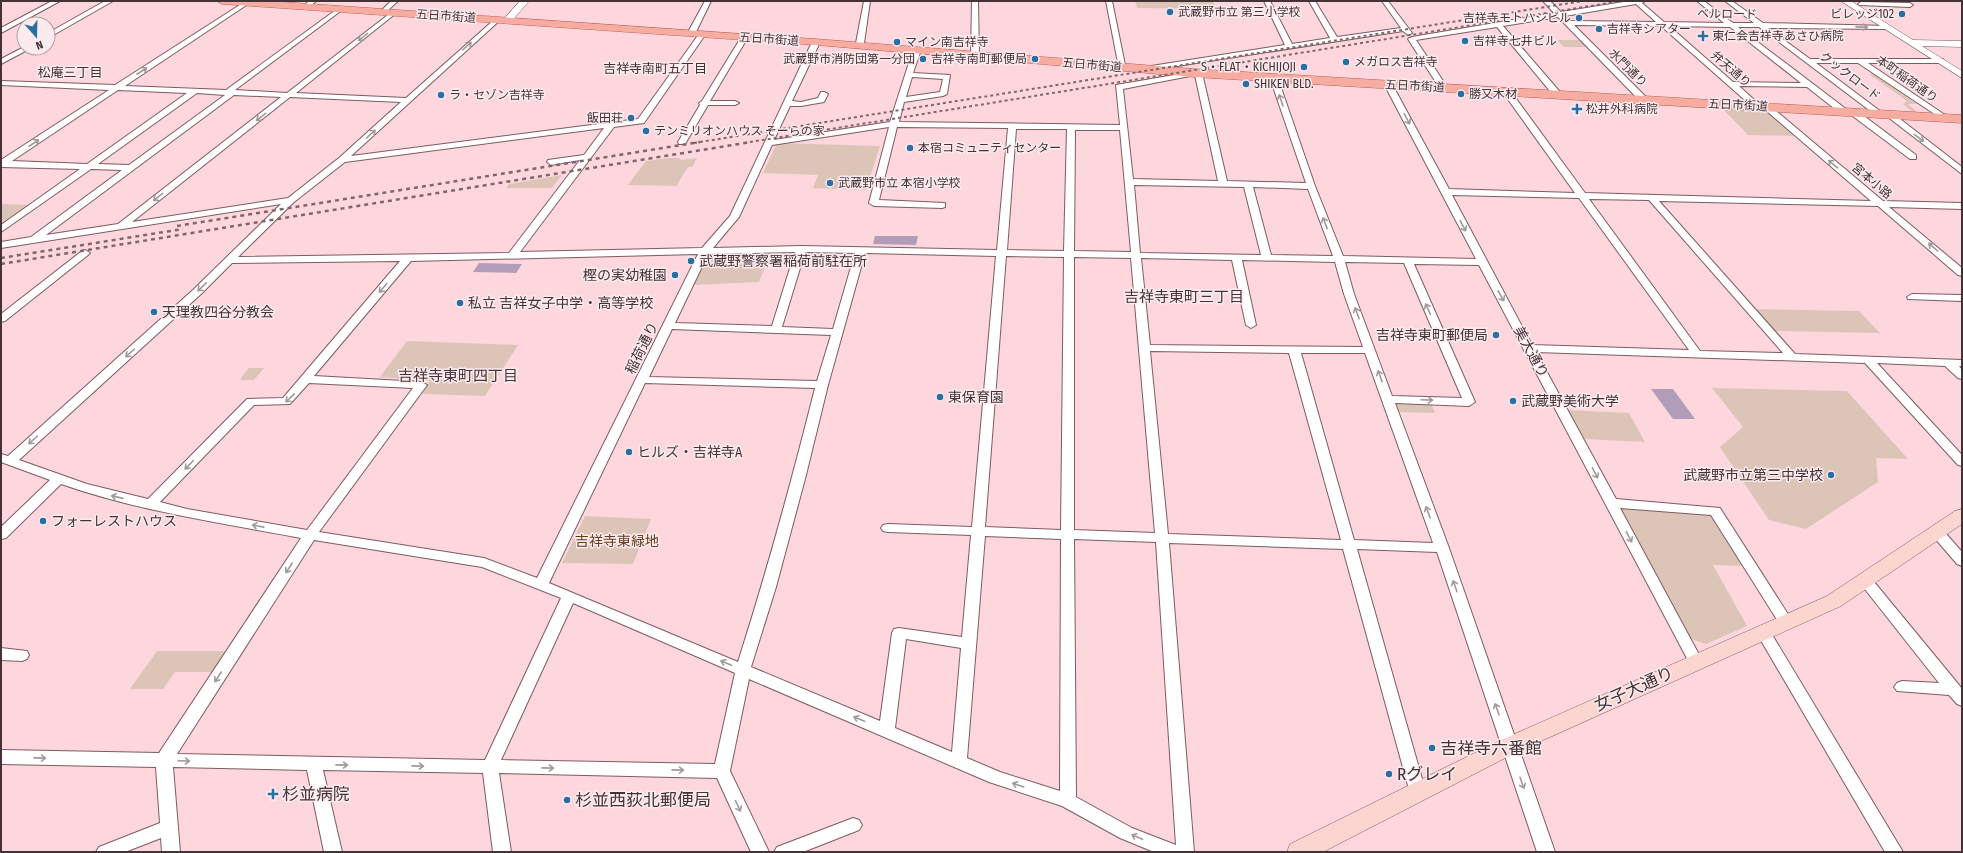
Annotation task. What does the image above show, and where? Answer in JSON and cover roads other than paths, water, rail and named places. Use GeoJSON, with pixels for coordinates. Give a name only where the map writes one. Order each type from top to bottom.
{"type":"FeatureCollection","features":[{"type":"Feature","properties":{"kind":"main road","name":"五日市街道"},"geometry":{"type":"LineString","coordinates":[[222,1],[310,4],[340,9],[816,42],[1196,73],[1962,119]]}},
{"type":"Feature","properties":{"kind":"main road","name":"女子大通り"},"geometry":{"type":"LineString","coordinates":[[1299,852],[1509,746],[1834,601],[1962,515]]}},
{"type":"Feature","properties":{"kind":"street"},"geometry":{"type":"LineString","coordinates":[[1,31],[57,1]]}},
{"type":"Feature","properties":{"kind":"street"},"geometry":{"type":"LineString","coordinates":[[56,31],[110,1]]}},
{"type":"Feature","properties":{"kind":"street"},"geometry":{"type":"LineString","coordinates":[[121,226],[288,95],[388,12],[395,1]]}},
{"type":"Feature","properties":{"kind":"street"},"geometry":{"type":"LineString","coordinates":[[525,1],[408,100],[342,160],[291,200],[197,292],[5,460],[112,496],[195,514],[310,535],[473,560],[569,596],[995,777],[1068,802],[1126,833],[1173,852]]}},
{"type":"Feature","properties":{"kind":"street"},"geometry":{"type":"LineString","coordinates":[[342,160],[641,121],[696,34],[708,1]]}},
{"type":"Feature","properties":{"kind":"street"},"geometry":{"type":"LineString","coordinates":[[861,46],[860,43],[867,1]]}},
{"type":"Feature","properties":{"kind":"street"},"geometry":{"type":"LineString","coordinates":[[975,1],[975,55]]}},
{"type":"Feature","properties":{"kind":"street"},"geometry":{"type":"LineString","coordinates":[[1110,1],[1123,68]]}},
{"type":"Feature","properties":{"kind":"street"},"geometry":{"type":"LineString","coordinates":[[1267,1],[1289,46]]}},
{"type":"Feature","properties":{"kind":"street"},"geometry":{"type":"LineString","coordinates":[[1312,1],[1334,39]]}},
{"type":"Feature","properties":{"kind":"street"},"geometry":{"type":"LineString","coordinates":[[1385,1],[1443,87]]}},
{"type":"Feature","properties":{"kind":"street","name":"水門通り"},"geometry":{"type":"LineString","coordinates":[[1546,1],[1643,99]]}},
{"type":"Feature","properties":{"kind":"street"},"geometry":{"type":"LineString","coordinates":[[1412,39],[1638,1]]}},
{"type":"Feature","properties":{"kind":"street","name":"弁天通り"},"geometry":{"type":"LineString","coordinates":[[1638,1],[1731,84],[1762,107]]}},
{"type":"Feature","properties":{"kind":"street"},"geometry":{"type":"LineString","coordinates":[[1700,1],[1809,85],[1913,157]]}},
{"type":"Feature","properties":{"kind":"street","name":"クックロード"},"geometry":{"type":"LineString","coordinates":[[1728,1],[1962,171]]}},
{"type":"Feature","properties":{"kind":"street"},"geometry":{"type":"LineString","coordinates":[[1846,1],[1962,75]]}},
{"type":"Feature","properties":{"kind":"street"},"geometry":{"type":"LineString","coordinates":[[1858,2],[1910,5]]}},
{"type":"Feature","properties":{"kind":"street"},"geometry":{"type":"LineString","coordinates":[[1858,2],[1962,68]]}},
{"type":"Feature","properties":{"kind":"street"},"geometry":{"type":"LineString","coordinates":[[1,164],[246,3]]}},
{"type":"Feature","properties":{"kind":"street"},"geometry":{"type":"LineString","coordinates":[[34,240],[340,9]]}},
{"type":"Feature","properties":{"kind":"street","name":"ベルロード"},"geometry":{"type":"LineString","coordinates":[[1567,23],[1886,27]]}},
{"type":"Feature","properties":{"kind":"street"},"geometry":{"type":"LineString","coordinates":[[1499,25],[1557,94]]}},
{"type":"Feature","properties":{"kind":"street"},"geometry":{"type":"LineString","coordinates":[[1142,69],[1405,29]]}},
{"type":"Feature","properties":{"kind":"street"},"geometry":{"type":"LineString","coordinates":[[682,142],[703,103],[744,37]]}},
{"type":"Feature","properties":{"kind":"street","name":"稲荷通り"},"geometry":{"type":"LineString","coordinates":[[541,585],[643,380],[704,252],[734,217],[770,143],[816,42]]}},
{"type":"Feature","properties":{"kind":"street"},"geometry":{"type":"LineString","coordinates":[[1912,43],[1962,44]]}},
{"type":"Feature","properties":{"kind":"street"},"geometry":{"type":"LineString","coordinates":[[918,50],[894,124],[874,204],[942,205]]}},
{"type":"Feature","properties":{"kind":"street"},"geometry":{"type":"LineString","coordinates":[[1,62],[16,54]]}},
{"type":"Feature","properties":{"kind":"street"},"geometry":{"type":"LineString","coordinates":[[1808,60],[1940,61]]}},
{"type":"Feature","properties":{"kind":"street","name":"本町稲荷通り"},"geometry":{"type":"LineString","coordinates":[[1860,61],[1942,117]]}},
{"type":"Feature","properties":{"kind":"street"},"geometry":{"type":"LineString","coordinates":[[1185,852],[1162,538],[1124,128],[1118,87],[1196,73],[1222,184]]}},
{"type":"Feature","properties":{"kind":"street"},"geometry":{"type":"LineString","coordinates":[[901,100],[943,94],[947,77],[909,75]]}},
{"type":"Feature","properties":{"kind":"street"},"geometry":{"type":"LineString","coordinates":[[1274,78],[1311,186],[1339,259],[1370,350],[1442,548],[1546,852]]}},
{"type":"Feature","properties":{"kind":"street"},"geometry":{"type":"LineString","coordinates":[[1,83],[408,100]]}},
{"type":"Feature","properties":{"kind":"street","name":"美大通り"},"geometry":{"type":"LineString","coordinates":[[1388,84],[1696,662]]}},
{"type":"Feature","properties":{"kind":"street"},"geometry":{"type":"LineString","coordinates":[[1731,84],[1809,85]]}},
{"type":"Feature","properties":{"kind":"street"},"geometry":{"type":"LineString","coordinates":[[1,229],[194,91]]}},
{"type":"Feature","properties":{"kind":"street"},"geometry":{"type":"LineString","coordinates":[[1506,91],[1697,354]]}},
{"type":"Feature","properties":{"kind":"street"},"geometry":{"type":"LineString","coordinates":[[787,103],[801,104],[821,100],[824,94]]}},
{"type":"Feature","properties":{"kind":"street"},"geometry":{"type":"LineString","coordinates":[[703,103],[735,103]]}},
{"type":"Feature","properties":{"kind":"street","name":"宮本小路"},"geometry":{"type":"LineString","coordinates":[[1762,107],[1962,273]]}},
{"type":"Feature","properties":{"kind":"street"},"geometry":{"type":"LineString","coordinates":[[770,143],[894,124],[1124,128]]}},
{"type":"Feature","properties":{"kind":"street"},"geometry":{"type":"LineString","coordinates":[[512,256],[610,125]]}},
{"type":"Feature","properties":{"kind":"street"},"geometry":{"type":"LineString","coordinates":[[959,762],[1003,253],[1012,126]]}},
{"type":"Feature","properties":{"kind":"street"},"geometry":{"type":"LineString","coordinates":[[1068,802],[1067,534],[1071,127]]}},
{"type":"Feature","properties":{"kind":"street"},"geometry":{"type":"LineString","coordinates":[[551,162],[586,157]]}},
{"type":"Feature","properties":{"kind":"street"},"geometry":{"type":"LineString","coordinates":[[1,164],[130,168]]}},
{"type":"Feature","properties":{"kind":"street"},"geometry":{"type":"LineString","coordinates":[[1129,182],[1311,186]]}},
{"type":"Feature","properties":{"kind":"street"},"geometry":{"type":"LineString","coordinates":[[1248,185],[1268,258]]}},
{"type":"Feature","properties":{"kind":"street"},"geometry":{"type":"LineString","coordinates":[[1445,192],[1962,206]]}},
{"type":"Feature","properties":{"kind":"street"},"geometry":{"type":"LineString","coordinates":[[1651,197],[1792,357]]}},
{"type":"Feature","properties":{"kind":"street"},"geometry":{"type":"LineString","coordinates":[[1,245],[291,200]]}},
{"type":"Feature","properties":{"kind":"street"},"geometry":{"type":"LineString","coordinates":[[776,330],[801,249]]}},
{"type":"Feature","properties":{"kind":"street"},"geometry":{"type":"LineString","coordinates":[[230,260],[512,256],[801,249],[1482,262]]}},
{"type":"Feature","properties":{"kind":"street"},"geometry":{"type":"LineString","coordinates":[[760,852],[722,771],[743,670],[769,587],[790,512],[822,385],[861,250]]}},
{"type":"Feature","properties":{"kind":"street"},"geometry":{"type":"LineString","coordinates":[[1,319],[85,253]]}},
{"type":"Feature","properties":{"kind":"street"},"geometry":{"type":"LineString","coordinates":[[1236,257],[1251,326]]}},
{"type":"Feature","properties":{"kind":"street"},"geometry":{"type":"LineString","coordinates":[[151,504],[251,401],[286,402],[308,379],[408,258]]}},
{"type":"Feature","properties":{"kind":"street"},"geometry":{"type":"LineString","coordinates":[[1388,399],[1469,402],[1407,260]]}},
{"type":"Feature","properties":{"kind":"street"},"geometry":{"type":"LineString","coordinates":[[1912,297],[1962,298]]}},
{"type":"Feature","properties":{"kind":"street"},"geometry":{"type":"LineString","coordinates":[[669,326],[838,332]]}},
{"type":"Feature","properties":{"kind":"street"},"geometry":{"type":"LineString","coordinates":[[1144,348],[1370,350]]}},
{"type":"Feature","properties":{"kind":"street"},"geometry":{"type":"LineString","coordinates":[[1529,348],[1962,363]]}},
{"type":"Feature","properties":{"kind":"street"},"geometry":{"type":"LineString","coordinates":[[1294,349],[1418,793]]}},
{"type":"Feature","properties":{"kind":"street"},"geometry":{"type":"LineString","coordinates":[[1868,360],[1962,462]]}},
{"type":"Feature","properties":{"kind":"street"},"geometry":{"type":"LineString","coordinates":[[1949,363],[1962,376]]}},
{"type":"Feature","properties":{"kind":"street"},"geometry":{"type":"LineString","coordinates":[[171,852],[164,760],[310,535],[421,385],[308,379]]}},
{"type":"Feature","properties":{"kind":"street"},"geometry":{"type":"LineString","coordinates":[[643,380],[822,385]]}},
{"type":"Feature","properties":{"kind":"street"},"geometry":{"type":"LineString","coordinates":[[1,535],[58,479]]}},
{"type":"Feature","properties":{"kind":"street"},"geometry":{"type":"LineString","coordinates":[[1611,503],[1715,510],[1786,622]]}},
{"type":"Feature","properties":{"kind":"street"},"geometry":{"type":"LineString","coordinates":[[888,528],[1442,548]]}},
{"type":"Feature","properties":{"kind":"street"},"geometry":{"type":"LineString","coordinates":[[1937,532],[1962,561]]}},
{"type":"Feature","properties":{"kind":"street"},"geometry":{"type":"LineString","coordinates":[[1865,580],[1958,695]]}},
{"type":"Feature","properties":{"kind":"street"},"geometry":{"type":"LineString","coordinates":[[502,852],[490,767],[569,596]]}},
{"type":"Feature","properties":{"kind":"street"},"geometry":{"type":"LineString","coordinates":[[1763,632],[1894,852]]}},
{"type":"Feature","properties":{"kind":"street"},"geometry":{"type":"LineString","coordinates":[[887,731],[899,633],[969,644]]}},
{"type":"Feature","properties":{"kind":"street"},"geometry":{"type":"LineString","coordinates":[[1,654],[22,655]]}},
{"type":"Feature","properties":{"kind":"street"},"geometry":{"type":"LineString","coordinates":[[1902,687],[1958,695]]}},
{"type":"Feature","properties":{"kind":"street"},"geometry":{"type":"LineString","coordinates":[[1,757],[722,771]]}},
{"type":"Feature","properties":{"kind":"street"},"geometry":{"type":"LineString","coordinates":[[314,764],[333,852]]}},
{"type":"Feature","properties":{"kind":"street"},"geometry":{"type":"LineString","coordinates":[[783,852],[853,825]]}},
{"type":"Feature","properties":{"kind":"street"},"geometry":{"type":"LineString","coordinates":[[105,852],[168,828]]}},
{"type":"Feature","properties":{"kind":"railway"},"geometry":{"type":"LineString","coordinates":[[694,143],[1583,1]]}},
{"type":"Feature","properties":{"kind":"railway"},"geometry":{"type":"LineString","coordinates":[[744,143],[1621,1]]}},
{"type":"Feature","properties":{"kind":"railway"},"geometry":{"type":"LineString","coordinates":[[177,226],[700,142]]}},
{"type":"Feature","properties":{"kind":"railway"},"geometry":{"type":"LineString","coordinates":[[1,264],[751,142]]}},
{"type":"Feature","properties":{"kind":"railway"},"geometry":{"type":"LineString","coordinates":[[1,258],[183,229]]}},
{"type":"Feature","properties":{"kind":"place","name":"武蔵野市立 第三小学校"},"geometry":{"type":"Point","coordinates":[1170,12]}},
{"type":"Feature","properties":{"kind":"place","name":"ビレッジ102"},"geometry":{"type":"Point","coordinates":[1902,14]}},
{"type":"Feature","properties":{"kind":"place","name":"吉祥寺モトハシビル"},"geometry":{"type":"Point","coordinates":[1579,18]}},
{"type":"Feature","properties":{"kind":"place","name":"吉祥寺シアター"},"geometry":{"type":"Point","coordinates":[1599,29]}},
{"type":"Feature","properties":{"kind":"place","name":"東仁会吉祥寺あさひ病院"},"geometry":{"type":"Point","coordinates":[1703,36]}},
{"type":"Feature","properties":{"kind":"place","name":"吉祥寺七井ビル"},"geometry":{"type":"Point","coordinates":[1465,41]}},
{"type":"Feature","properties":{"kind":"place","name":"マイン南吉祥寺"},"geometry":{"type":"Point","coordinates":[897,42]}},
{"type":"Feature","properties":{"kind":"place","name":"武蔵野市消防団第一分団"},"geometry":{"type":"Point","coordinates":[923,59]}},
{"type":"Feature","properties":{"kind":"place","name":"吉祥寺南町郵便局"},"geometry":{"type":"Point","coordinates":[1035,59]}},
{"type":"Feature","properties":{"kind":"place","name":"メガロス吉祥寺"},"geometry":{"type":"Point","coordinates":[1346,62]}},
{"type":"Feature","properties":{"kind":"place","name":"S・FLAT・KICHIJOJI"},"geometry":{"type":"Point","coordinates":[1304,67]}},
{"type":"Feature","properties":{"kind":"place","name":"SHIKEN BLD."},"geometry":{"type":"Point","coordinates":[1246,84]}},
{"type":"Feature","properties":{"kind":"place","name":"勝又木材"},"geometry":{"type":"Point","coordinates":[1461,94]}},
{"type":"Feature","properties":{"kind":"place","name":"ラ・セゾン吉祥寺"},"geometry":{"type":"Point","coordinates":[441,95]}},
{"type":"Feature","properties":{"kind":"place","name":"松井外科病院"},"geometry":{"type":"Point","coordinates":[1577,109]}},
{"type":"Feature","properties":{"kind":"place","name":"飯田荘"},"geometry":{"type":"Point","coordinates":[631,118]}},
{"type":"Feature","properties":{"kind":"place","name":"テンミリオンハウス そーらの家"},"geometry":{"type":"Point","coordinates":[646,131]}},
{"type":"Feature","properties":{"kind":"place","name":"本宿コミュニティセンター"},"geometry":{"type":"Point","coordinates":[910,148]}},
{"type":"Feature","properties":{"kind":"place","name":"武蔵野市立 本宿小学校"},"geometry":{"type":"Point","coordinates":[830,183]}},
{"type":"Feature","properties":{"kind":"place","name":"武蔵野警察署稲荷前駐在所"},"geometry":{"type":"Point","coordinates":[691,261]}},
{"type":"Feature","properties":{"kind":"place","name":"樫の実幼稚園"},"geometry":{"type":"Point","coordinates":[675,275]}},
{"type":"Feature","properties":{"kind":"place","name":"私立 吉祥女子中学・高等学校"},"geometry":{"type":"Point","coordinates":[460,303]}},
{"type":"Feature","properties":{"kind":"place","name":"天理教四谷分教会"},"geometry":{"type":"Point","coordinates":[154,312]}},
{"type":"Feature","properties":{"kind":"place","name":"吉祥寺東町郵便局"},"geometry":{"type":"Point","coordinates":[1496,335]}},
{"type":"Feature","properties":{"kind":"place","name":"東保育園"},"geometry":{"type":"Point","coordinates":[940,397]}},
{"type":"Feature","properties":{"kind":"place","name":"武蔵野美術大学"},"geometry":{"type":"Point","coordinates":[1513,401]}},
{"type":"Feature","properties":{"kind":"place","name":"ヒルズ・吉祥寺A"},"geometry":{"type":"Point","coordinates":[629,452]}},
{"type":"Feature","properties":{"kind":"place","name":"武蔵野市立第三中学校"},"geometry":{"type":"Point","coordinates":[1831,475]}},
{"type":"Feature","properties":{"kind":"place","name":"フォーレストハウス"},"geometry":{"type":"Point","coordinates":[43,521]}},
{"type":"Feature","properties":{"kind":"place","name":"吉祥寺六番館"},"geometry":{"type":"Point","coordinates":[1432,748]}},
{"type":"Feature","properties":{"kind":"place","name":"Rグレイ"},"geometry":{"type":"Point","coordinates":[1389,774]}},
{"type":"Feature","properties":{"kind":"place","name":"杉並病院"},"geometry":{"type":"Point","coordinates":[273,794]}},
{"type":"Feature","properties":{"kind":"place","name":"杉並西荻北郵便局"},"geometry":{"type":"Point","coordinates":[567,800]}},
{"type":"Feature","properties":{"kind":"district","name":"吉祥寺南町五丁目"},"geometry":{"type":"Point","coordinates":[655,68]}},
{"type":"Feature","properties":{"kind":"district","name":"松庵三丁目"},"geometry":{"type":"Point","coordinates":[70,72]}},
{"type":"Feature","properties":{"kind":"district","name":"吉祥寺東町三丁目"},"geometry":{"type":"Point","coordinates":[1184,297]}},
{"type":"Feature","properties":{"kind":"district","name":"吉祥寺東町四丁目"},"geometry":{"type":"Point","coordinates":[458,376]}},
{"type":"Feature","properties":{"kind":"park label","name":"吉祥寺東緑地"},"geometry":{"type":"Point","coordinates":[617,541]}}]}
